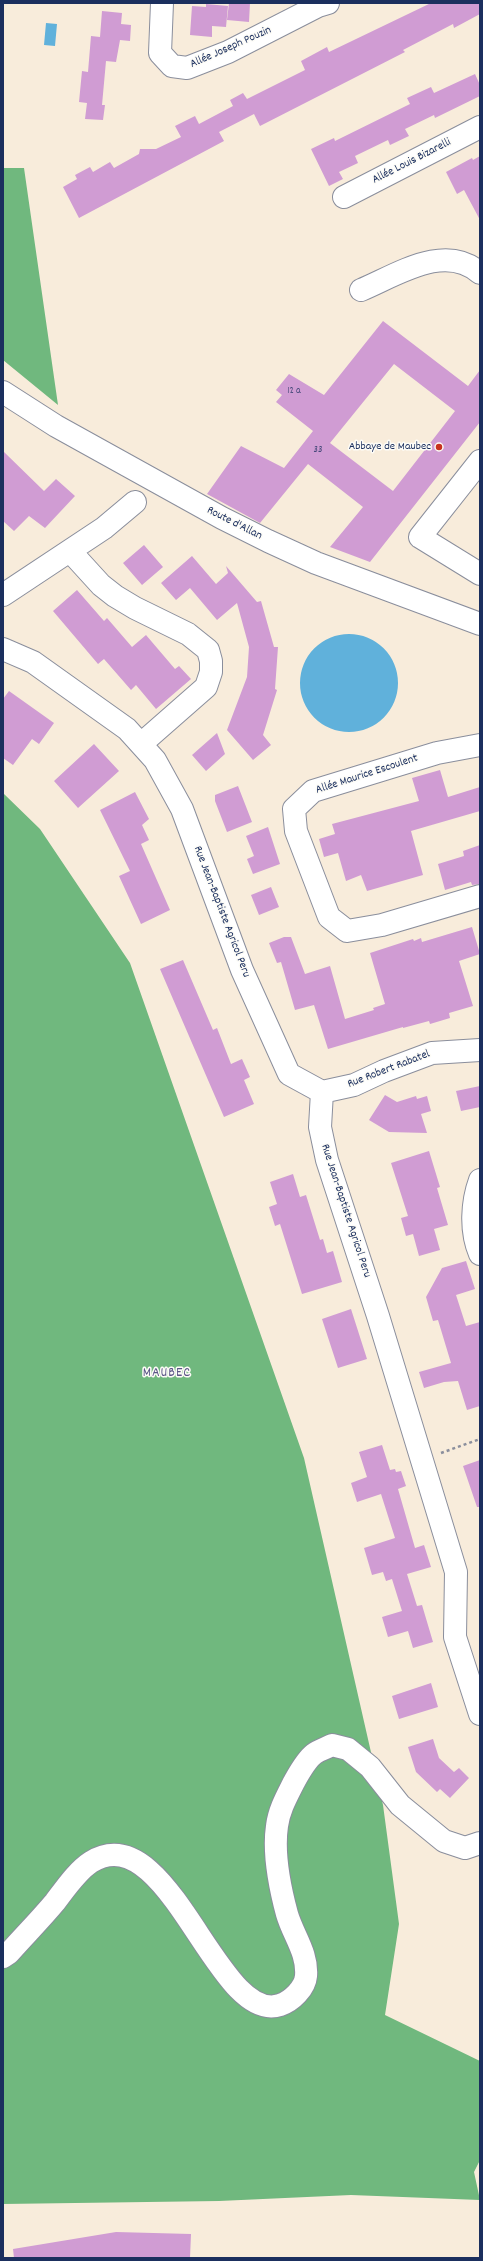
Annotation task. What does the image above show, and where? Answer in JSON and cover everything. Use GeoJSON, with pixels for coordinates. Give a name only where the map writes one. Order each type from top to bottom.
{"type":"FeatureCollection","features":[{"type":"Feature","properties":{"kind":"street","name":"Allée Joseph Pouzin"},"geometry":{"type":"LineString","coordinates":[[162,3],[160,53],[172,66],[187,68],[228,52],[318,6],[328,3]]}},
{"type":"Feature","properties":{"kind":"street","name":"Allée Louis Bizarelli"},"geometry":{"type":"LineString","coordinates":[[344,198],[480,127]]}},
{"type":"Feature","properties":{"kind":"street"},"geometry":{"type":"LineString","coordinates":[[362,290],[407,270],[444,259],[462,262],[480,273]]}},
{"type":"Feature","properties":{"kind":"street","name":"Route d'Allan"},"geometry":{"type":"LineString","coordinates":[[3,392],[56,426],[222,518],[262,538],[316,563],[480,624]]}},
{"type":"Feature","properties":{"kind":"street"},"geometry":{"type":"LineString","coordinates":[[480,461],[420,537],[480,574]]}},
{"type":"Feature","properties":{"kind":"street"},"geometry":{"type":"LineString","coordinates":[[3,595],[70,551],[135,502]]}},
{"type":"Feature","properties":{"kind":"street"},"geometry":{"type":"LineString","coordinates":[[70,551],[101,585],[115,596],[134,608],[188,634],[208,650],[211,662],[211,672],[206,687],[141,744]]}},
{"type":"Feature","properties":{"kind":"street","name":"Rue Jean-Baptiste Agricol Peru"},"geometry":{"type":"LineString","coordinates":[[3,649],[39,667],[127,729],[155,760],[182,809],[242,970],[289,1074],[322,1092],[320,1126],[327,1160],[378,1316],[456,1572],[455,1637],[480,1714]]}},
{"type":"Feature","properties":{"kind":"street","name":"Allée Maurice Escoulent"},"geometry":{"type":"LineString","coordinates":[[480,745],[437,752],[313,791],[294,809],[296,831],[329,917],[347,931],[382,925],[480,896]]}},
{"type":"Feature","properties":{"kind":"street","name":"Rue Robert Rabatel"},"geometry":{"type":"LineString","coordinates":[[322,1092],[354,1085],[384,1071],[432,1053],[480,1050]]}},
{"type":"Feature","properties":{"kind":"street"},"geometry":{"type":"LineString","coordinates":[[480,1180],[474,1198],[473,1215],[477,1247],[480,1254]]}},
{"type":"Feature","properties":{"kind":"street"},"geometry":{"type":"LineString","coordinates":[[3,1957],[9,1953],[42,1918],[90,1862],[103,1856],[116,1854],[142,1863],[175,1900],[236,1987],[258,2005],[280,2006],[299,1993],[306,1977],[304,1955],[288,1916],[279,1881],[277,1826],[283,1803],[298,1775],[314,1754],[332,1745],[348,1750],[370,1767],[400,1805],[444,1841],[465,1848],[480,1843]]}},
{"type":"Feature","properties":{"kind":"path"},"geometry":{"type":"LineString","coordinates":[[422,1460],[480,1439]]}},
{"type":"Feature","properties":{"kind":"green space"},"geometry":{"type":"Polygon","coordinates":[[[3,168],[24,168],[58,405],[3,360],[3,168]]]}},
{"type":"Feature","properties":{"kind":"green space"},"geometry":{"type":"Polygon","coordinates":[[[3,793],[40,829],[130,963],[304,1458],[383,1805],[399,1924],[385,2015],[480,2061],[480,2160],[474,2172],[480,2200],[351,2195],[219,2201],[3,2204],[3,793]]]}},
{"type":"Feature","properties":{"kind":"water"},"geometry":{"type":"Polygon","coordinates":[[[46,23],[57,24],[55,46],[44,45],[46,23]]]}},
{"type":"Feature","properties":{"kind":"water"},"geometry":{"type":"Polygon","coordinates":[[[349,634],[368,638],[384,648],[394,664],[398,683],[394,702],[384,718],[368,728],[349,732],[330,728],[314,718],[304,702],[300,683],[304,664],[314,648],[330,638],[349,634]]]}},
{"type":"Feature","properties":{"kind":"building"},"geometry":{"type":"Polygon","coordinates":[[[229,3],[250,3],[249,22],[227,20],[229,3]]]}},
{"type":"Feature","properties":{"kind":"building"},"geometry":{"type":"Polygon","coordinates":[[[431,3],[480,3],[480,14],[454,28],[453,24],[403,50],[405,52],[260,126],[254,114],[219,132],[224,141],[79,218],[63,187],[77,179],[75,175],[90,167],[93,172],[110,162],[114,168],[139,154],[140,149],[156,149],[181,137],[175,126],[195,116],[199,124],[233,106],[230,100],[243,93],[247,99],[305,70],[301,61],[327,47],[329,52],[431,3]]]}},
{"type":"Feature","properties":{"kind":"building"},"geometry":{"type":"Polygon","coordinates":[[[206,4],[228,6],[226,27],[212,26],[212,37],[190,35],[192,6],[206,7],[206,4]]]}},
{"type":"Feature","properties":{"kind":"building"},"geometry":{"type":"Polygon","coordinates":[[[102,11],[122,13],[121,24],[131,25],[130,41],[120,40],[116,62],[106,61],[102,105],[105,105],[103,120],[85,119],[87,103],[79,102],[82,71],[88,72],[91,36],[100,37],[102,11]]]}},
{"type":"Feature","properties":{"kind":"building"},"geometry":{"type":"Polygon","coordinates":[[[475,74],[480,85],[480,96],[435,118],[434,115],[405,129],[409,136],[390,145],[388,140],[355,156],[358,163],[339,172],[343,179],[329,186],[311,149],[334,138],[335,141],[410,104],[407,98],[431,87],[434,93],[475,74]]]}},
{"type":"Feature","properties":{"kind":"building"},"geometry":{"type":"Polygon","coordinates":[[[480,156],[480,220],[464,190],[457,194],[446,172],[472,158],[473,160],[480,156]]]}},
{"type":"Feature","properties":{"kind":"building"},"geometry":{"type":"Polygon","coordinates":[[[383,321],[468,386],[480,370],[480,422],[370,562],[330,547],[363,507],[308,464],[260,523],[207,494],[241,446],[284,468],[313,431],[276,402],[282,395],[276,390],[289,374],[324,395],[383,321]],[[394,364],[330,443],[393,491],[455,411],[394,364]]]}},
{"type":"Feature","properties":{"kind":"building"},"geometry":{"type":"Polygon","coordinates":[[[3,451],[44,491],[56,479],[75,496],[45,528],[29,516],[14,531],[3,521],[3,451]]]}},
{"type":"Feature","properties":{"kind":"building"},"geometry":{"type":"Polygon","coordinates":[[[144,545],[163,567],[142,585],[123,563],[144,545]]]}},
{"type":"Feature","properties":{"kind":"building"},"geometry":{"type":"Polygon","coordinates":[[[192,556],[216,584],[228,573],[226,566],[257,602],[261,601],[274,647],[278,647],[275,689],[277,690],[263,735],[271,745],[253,760],[227,730],[247,677],[249,647],[237,603],[217,620],[190,588],[176,600],[161,583],[192,556]]]}},
{"type":"Feature","properties":{"kind":"building"},"geometry":{"type":"Polygon","coordinates":[[[77,590],[104,621],[107,618],[132,647],[146,635],[175,669],[179,666],[191,679],[156,709],[136,685],[131,690],[104,659],[98,664],[53,611],[77,590]]]}},
{"type":"Feature","properties":{"kind":"building"},"geometry":{"type":"Polygon","coordinates":[[[9,691],[54,723],[39,744],[32,739],[13,765],[3,758],[3,699],[9,691]]]}},
{"type":"Feature","properties":{"kind":"building"},"geometry":{"type":"Polygon","coordinates":[[[217,733],[225,754],[206,771],[192,755],[217,733]]]}},
{"type":"Feature","properties":{"kind":"building"},"geometry":{"type":"Polygon","coordinates":[[[94,744],[119,771],[78,808],[54,781],[94,744]]]}},
{"type":"Feature","properties":{"kind":"building"},"geometry":{"type":"Polygon","coordinates":[[[440,770],[448,797],[480,787],[480,811],[411,831],[423,875],[367,891],[361,875],[346,881],[338,853],[324,857],[319,839],[335,834],[332,824],[419,801],[412,778],[440,770]]]}},
{"type":"Feature","properties":{"kind":"building"},"geometry":{"type":"Polygon","coordinates":[[[238,786],[252,822],[227,832],[215,801],[215,795],[238,786]]]}},
{"type":"Feature","properties":{"kind":"building"},"geometry":{"type":"Polygon","coordinates":[[[135,792],[149,819],[142,825],[149,840],[141,844],[170,910],[141,924],[119,876],[130,871],[100,810],[135,792]]]}},
{"type":"Feature","properties":{"kind":"building"},"geometry":{"type":"Polygon","coordinates":[[[268,827],[280,864],[253,874],[247,859],[254,856],[246,836],[268,827]]]}},
{"type":"Feature","properties":{"kind":"building"},"geometry":{"type":"Polygon","coordinates":[[[480,845],[480,884],[472,885],[471,882],[445,890],[438,864],[464,856],[463,851],[480,845]]]}},
{"type":"Feature","properties":{"kind":"building"},"geometry":{"type":"Polygon","coordinates":[[[271,887],[279,907],[259,915],[251,895],[271,887]]]}},
{"type":"Feature","properties":{"kind":"building"},"geometry":{"type":"Polygon","coordinates":[[[472,927],[480,954],[459,961],[473,1006],[449,1013],[450,1018],[430,1024],[429,1021],[403,1027],[328,1049],[314,1005],[295,1010],[281,962],[277,963],[269,943],[284,937],[291,937],[305,974],[330,966],[345,1019],[374,1010],[373,1008],[385,1004],[370,953],[413,939],[414,941],[421,938],[422,942],[472,927]]]}},
{"type":"Feature","properties":{"kind":"building"},"geometry":{"type":"Polygon","coordinates":[[[183,960],[213,1030],[217,1028],[231,1064],[242,1059],[250,1077],[244,1080],[254,1104],[224,1117],[160,969],[183,960]]]}},
{"type":"Feature","properties":{"kind":"building"},"geometry":{"type":"Polygon","coordinates":[[[480,1086],[480,1107],[461,1111],[456,1091],[480,1086]]]}},
{"type":"Feature","properties":{"kind":"building"},"geometry":{"type":"Polygon","coordinates":[[[385,1095],[397,1102],[416,1096],[417,1099],[427,1096],[431,1111],[421,1114],[427,1133],[389,1132],[369,1120],[385,1095]]]}},
{"type":"Feature","properties":{"kind":"building"},"geometry":{"type":"Polygon","coordinates":[[[429,1151],[440,1187],[437,1188],[448,1225],[434,1229],[440,1250],[419,1256],[413,1234],[406,1236],[401,1218],[408,1216],[391,1163],[429,1151]]]}},
{"type":"Feature","properties":{"kind":"building"},"geometry":{"type":"Polygon","coordinates":[[[293,1174],[300,1197],[306,1195],[320,1240],[323,1239],[327,1253],[333,1251],[342,1282],[302,1294],[280,1224],[275,1226],[269,1207],[277,1204],[270,1182],[293,1174]]]}},
{"type":"Feature","properties":{"kind":"building"},"geometry":{"type":"Polygon","coordinates":[[[466,1261],[475,1289],[456,1295],[466,1326],[480,1322],[480,1406],[467,1410],[458,1381],[444,1382],[424,1388],[419,1372],[451,1363],[438,1320],[433,1321],[426,1297],[442,1268],[466,1261]]]}},
{"type":"Feature","properties":{"kind":"building"},"geometry":{"type":"Polygon","coordinates":[[[351,1309],[367,1359],[338,1368],[322,1319],[351,1309]]]}},
{"type":"Feature","properties":{"kind":"building"},"geometry":{"type":"Polygon","coordinates":[[[382,1445],[390,1470],[395,1469],[396,1472],[401,1471],[406,1486],[398,1489],[415,1548],[424,1545],[431,1567],[407,1574],[417,1606],[422,1605],[433,1642],[413,1648],[408,1631],[388,1637],[382,1617],[402,1611],[392,1579],[386,1581],[383,1572],[372,1575],[364,1548],[395,1538],[381,1494],[357,1502],[351,1483],[367,1477],[359,1452],[382,1445]]]}},
{"type":"Feature","properties":{"kind":"building"},"geometry":{"type":"Polygon","coordinates":[[[480,1460],[480,1507],[477,1507],[463,1466],[480,1460]]]}},
{"type":"Feature","properties":{"kind":"building"},"geometry":{"type":"Polygon","coordinates":[[[431,1683],[438,1707],[399,1719],[392,1696],[431,1683]]]}},
{"type":"Feature","properties":{"kind":"building"},"geometry":{"type":"Polygon","coordinates":[[[433,1739],[439,1758],[454,1772],[459,1768],[469,1778],[450,1798],[440,1789],[437,1792],[416,1772],[408,1747],[433,1739]]]}},
{"type":"Feature","properties":{"kind":"building"},"geometry":{"type":"Polygon","coordinates":[[[116,2232],[191,2234],[190,2258],[14,2258],[13,2249],[116,2232]]]}},
{"type":"Feature","properties":{"kind":"place","name":"Abbaye de Maubec"},"geometry":{"type":"Point","coordinates":[439,447]}},
{"type":"Feature","properties":{"kind":"district","name":"MAUBEC"},"geometry":{"type":"Point","coordinates":[167,1374]}}]}
